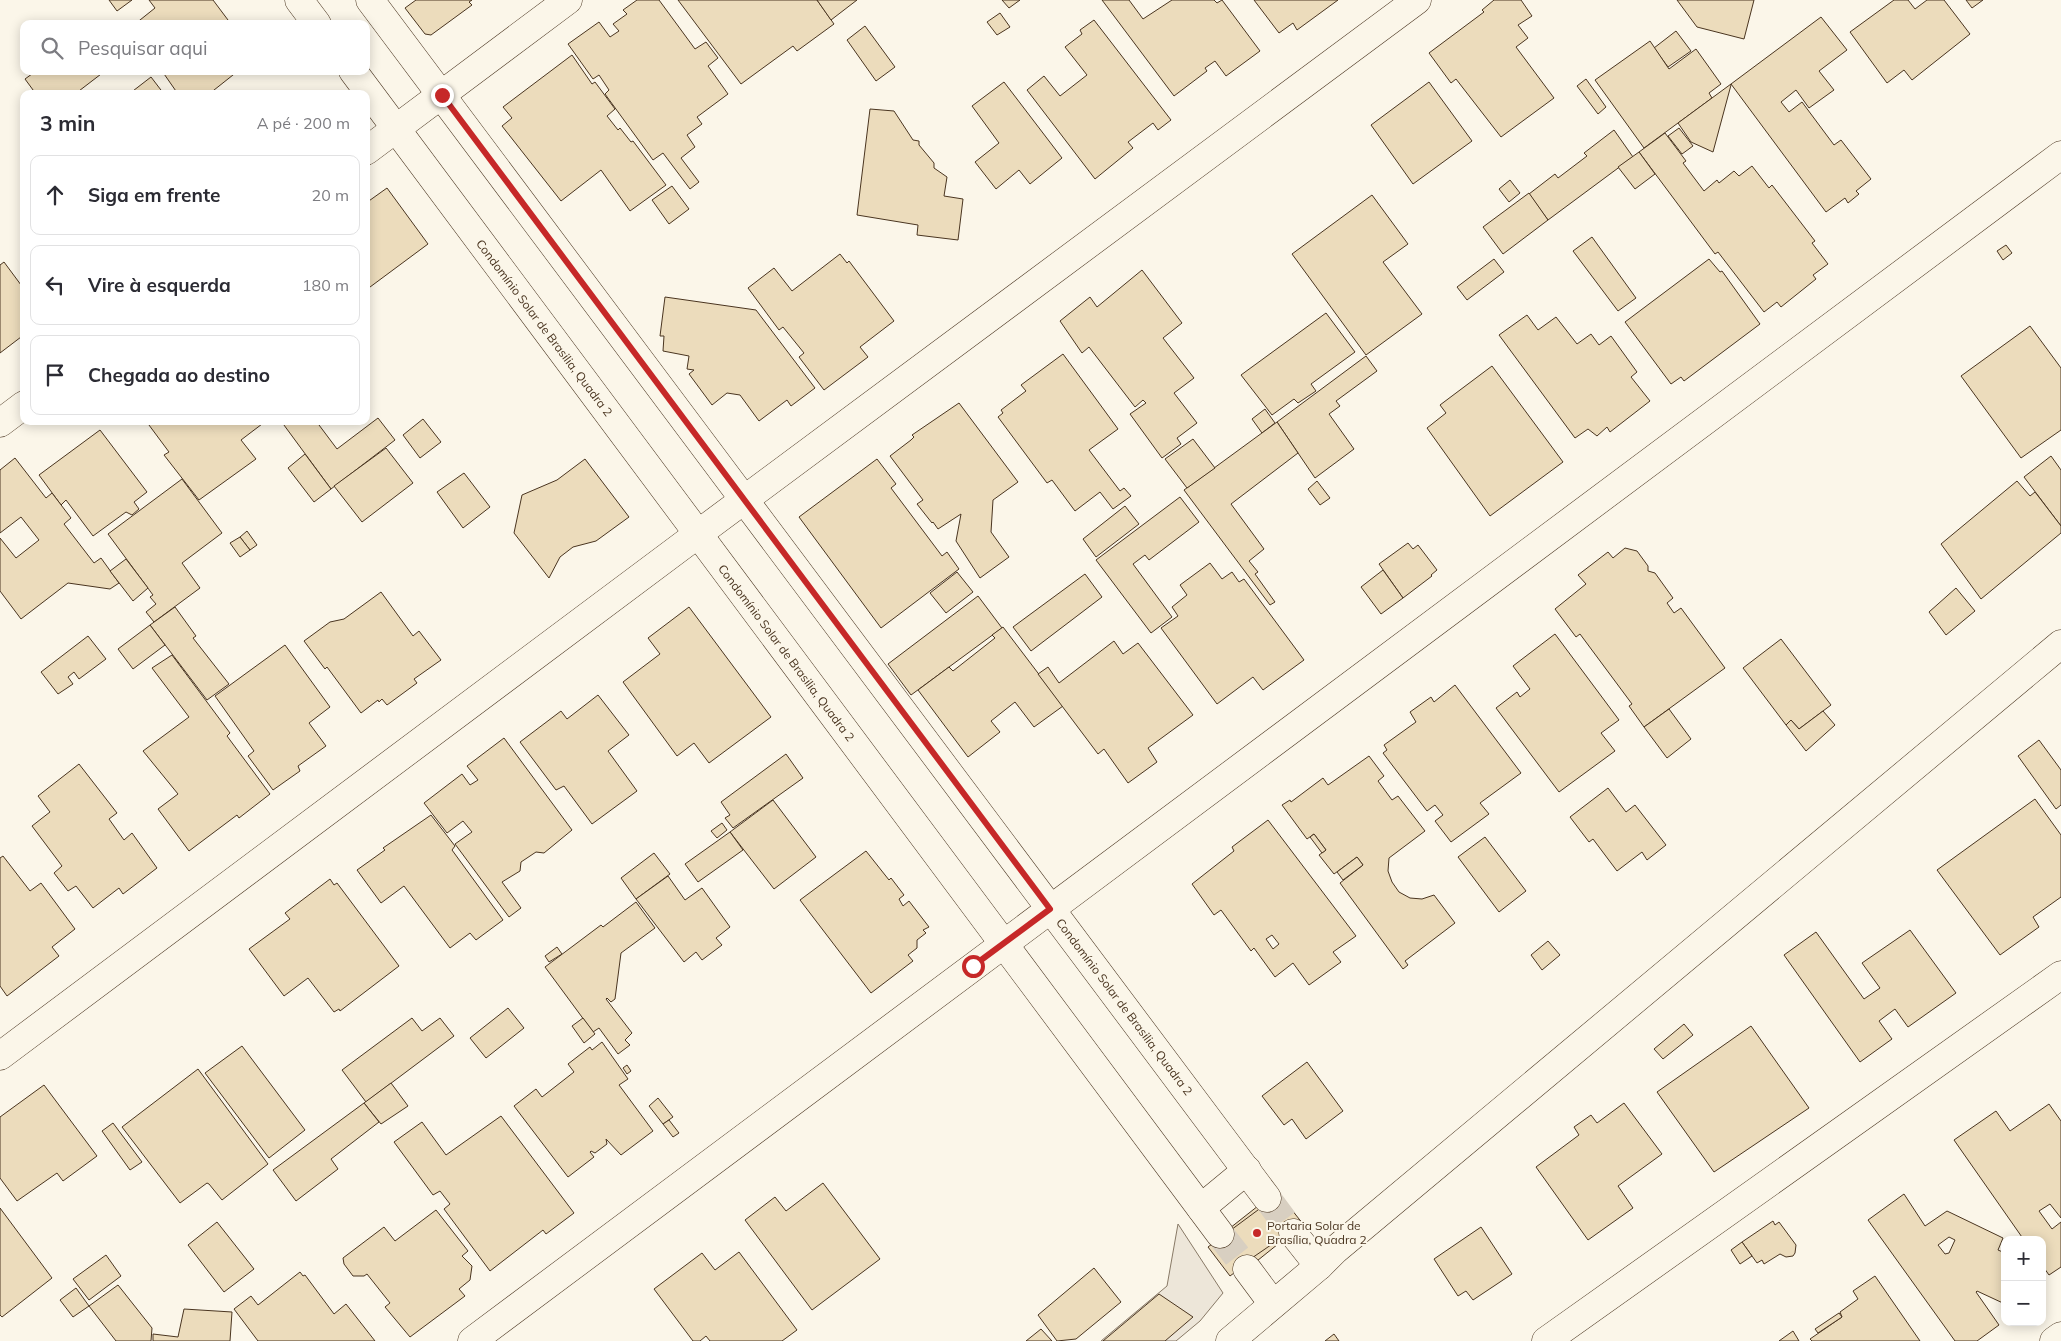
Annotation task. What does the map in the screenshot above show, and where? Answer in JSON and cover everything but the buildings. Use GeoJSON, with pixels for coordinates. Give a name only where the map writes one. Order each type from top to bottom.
{"type":"FeatureCollection","features":[{"type":"Feature","properties":{"kind":"street"},"geometry":{"type":"LineString","coordinates":[[300,0],[314,20]]}},
{"type":"Feature","properties":{"kind":"street","name":"Condomínio Solar de Brasilia, Quadra 2"},"geometry":{"type":"LineString","coordinates":[[370,0],[1267,1198]]}},
{"type":"Feature","properties":{"kind":"street"},"geometry":{"type":"LineString","coordinates":[[370,148],[568,0]]}},
{"type":"Feature","properties":{"kind":"street"},"geometry":{"type":"LineString","coordinates":[[0,1056],[698,534],[1418,0]]}},
{"type":"Feature","properties":{"kind":"street","name":"Condomínio Solar de Brasilia, Quadra 2"},"geometry":{"type":"LineString","coordinates":[[356,75],[367,90]]}},
{"type":"Feature","properties":{"kind":"street","name":"Condomínio Solar de Brasilia, Quadra 2"},"geometry":{"type":"LineString","coordinates":[[370,94],[1220,1234]]}},
{"type":"Feature","properties":{"kind":"street"},"geometry":{"type":"LineString","coordinates":[[472,1341],[2061,155]]}},
{"type":"Feature","properties":{"kind":"street"},"geometry":{"type":"LineString","coordinates":[[0,423],[20,408]]}},
{"type":"Feature","properties":{"kind":"street"},"geometry":{"type":"LineString","coordinates":[[1230,1341],[1319,1266],[1335,1250],[2061,644]]}},
{"type":"Feature","properties":{"kind":"street"},"geometry":{"type":"LineString","coordinates":[[1546,1341],[2061,975]]}},
{"type":"Feature","properties":{"kind":"street"},"geometry":{"type":"LineString","coordinates":[[1201,1208],[1247,1170]]}},
{"type":"Feature","properties":{"kind":"street"},"geometry":{"type":"LineString","coordinates":[[1293,1233],[1319,1266]]}},
{"type":"Feature","properties":{"kind":"street"},"geometry":{"type":"LineString","coordinates":[[1246,1269],[1273,1304]]}},
{"type":"Feature","properties":{"kind":"street"},"geometry":{"type":"LineString","coordinates":[[2054,1341],[2061,1336]]}},
{"type":"Feature","properties":{"kind":"shaded area"},"geometry":{"type":"Polygon","coordinates":[[[1178,1224],[1223,1293],[1200,1321],[1176,1341],[1101,1341],[1167,1286],[1178,1224]]]}},
{"type":"Feature","properties":{"kind":"tunnel"},"geometry":{"type":"LineString","coordinates":[[1267,1198],[1293,1233]]}},
{"type":"Feature","properties":{"kind":"tunnel"},"geometry":{"type":"LineString","coordinates":[[1220,1234],[1247,1269]]}},
{"type":"Feature","properties":{"kind":"place","name":"Portaria Solar de Brasília, Quadra 2"},"geometry":{"type":"Point","coordinates":[1257,1233]}},
{"type":"Feature","properties":{"kind":"route"},"geometry":{"type":"LineString","coordinates":[[442,95],[1050,909],[973,966]]}}]}
